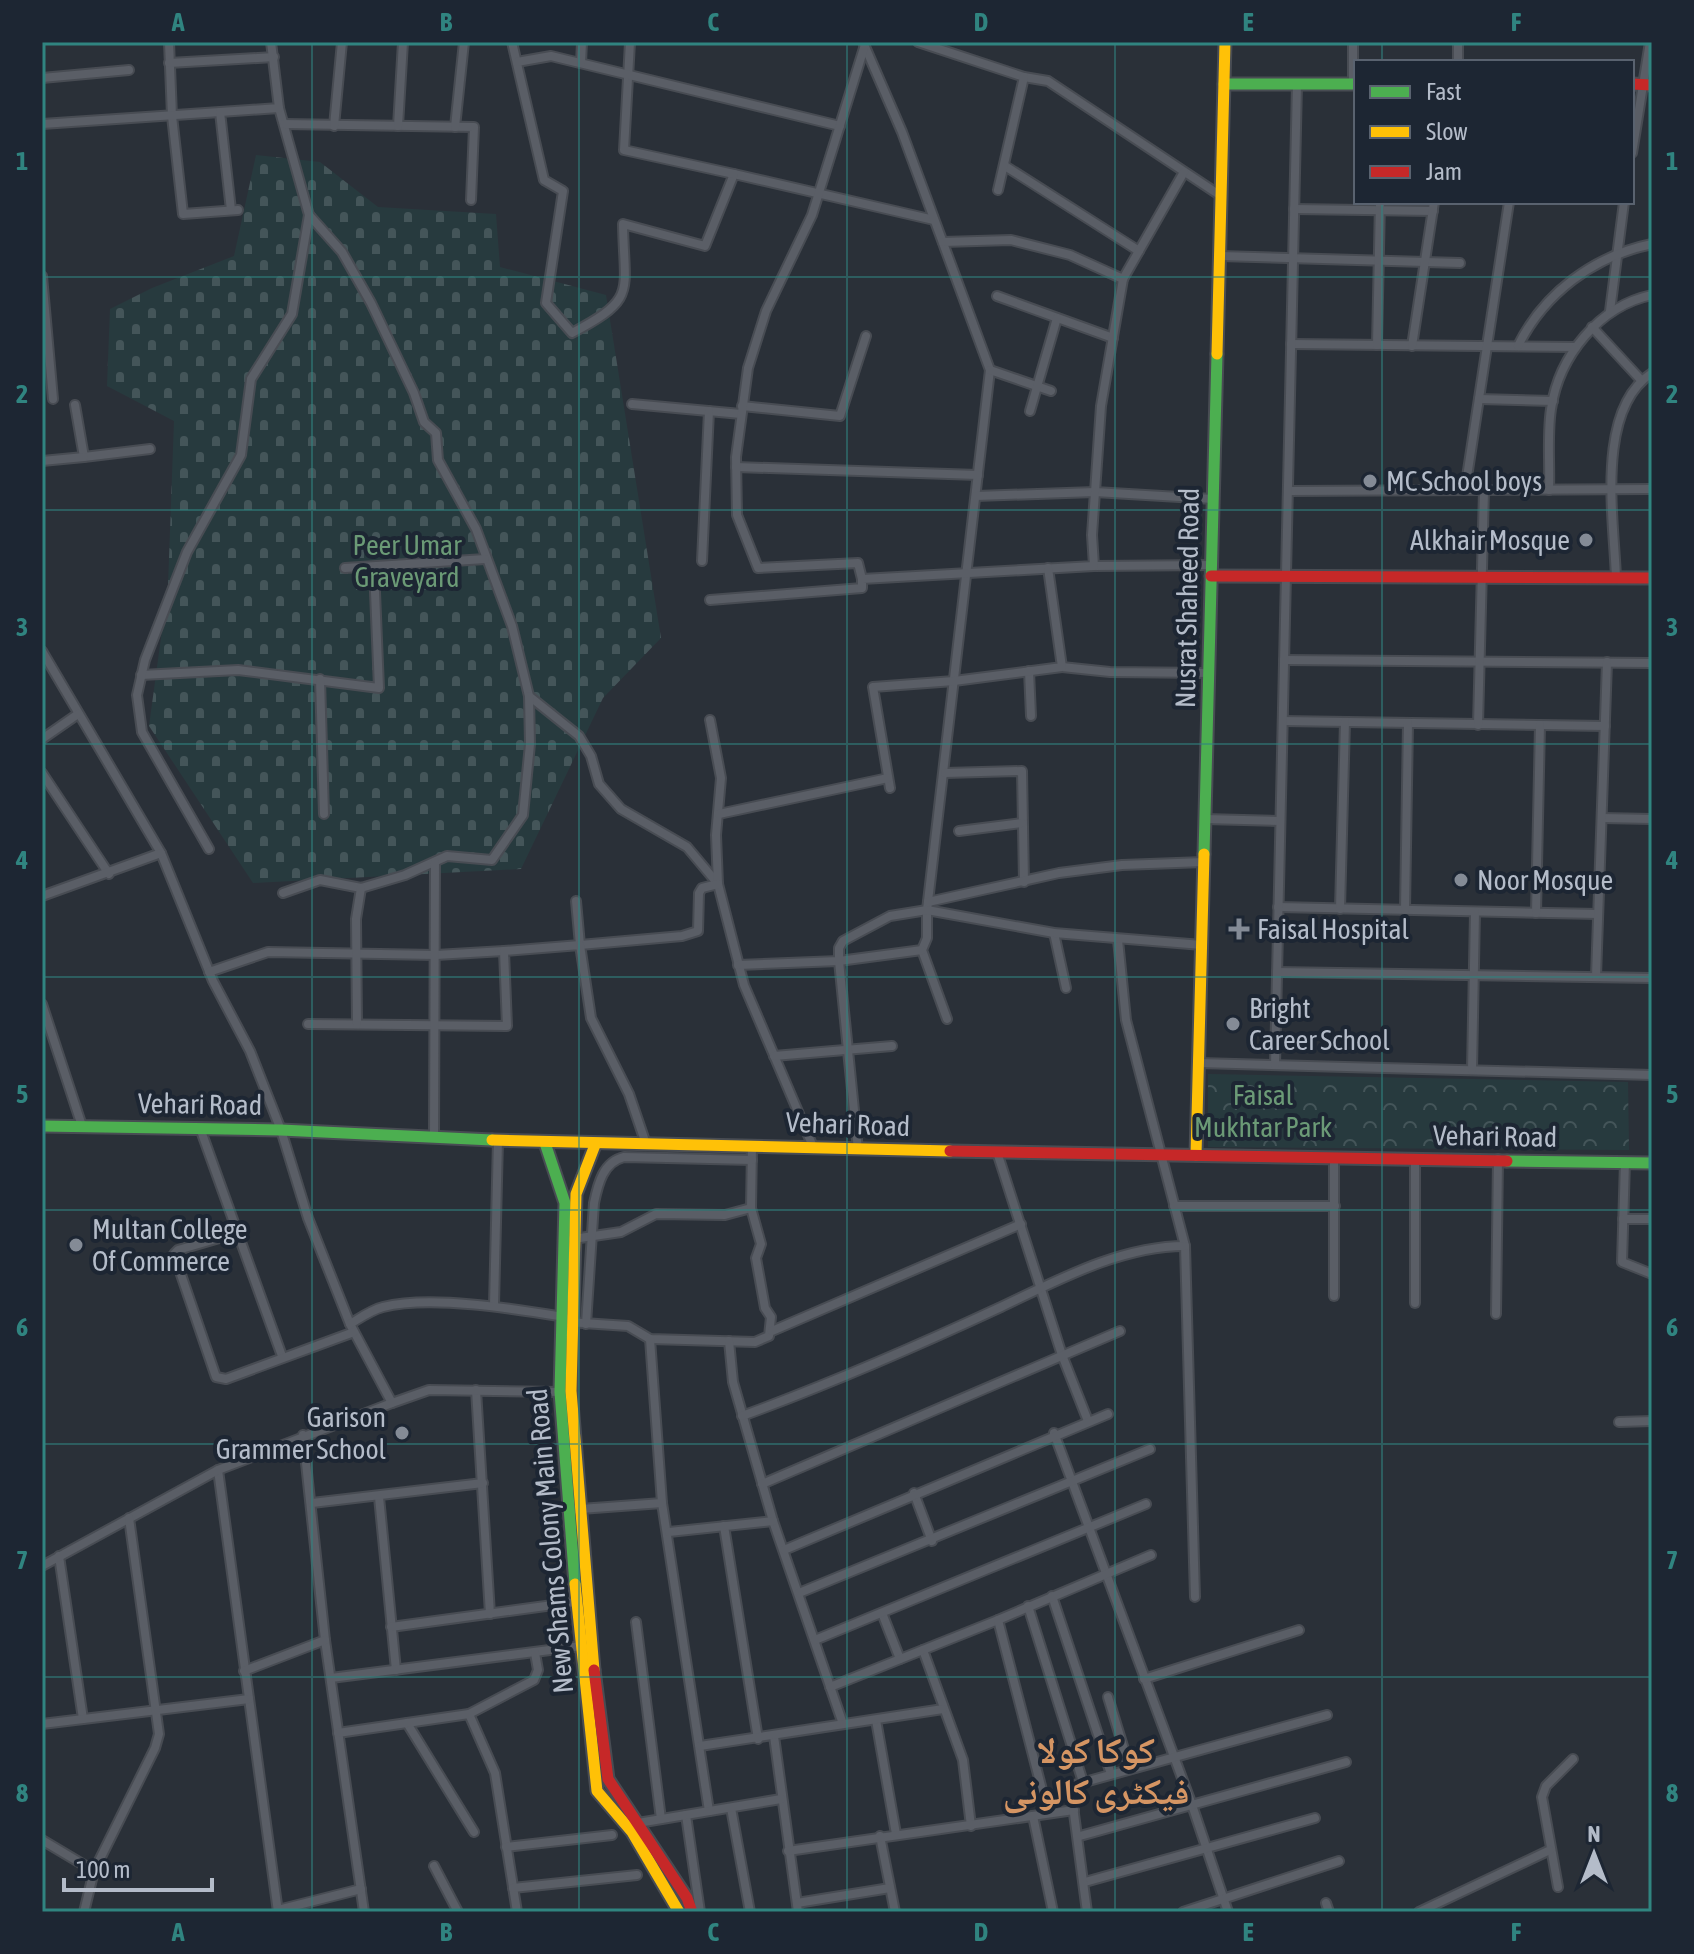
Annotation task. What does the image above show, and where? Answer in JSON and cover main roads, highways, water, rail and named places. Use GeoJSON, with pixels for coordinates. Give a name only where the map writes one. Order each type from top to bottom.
{"type":"FeatureCollection","features":[{"type":"Feature","properties":{"kind":"main road","name":"Nusrat Shaheed Road"},"geometry":{"type":"LineString","coordinates":[[1196,1155],[1225,42]]}},
{"type":"Feature","properties":{"kind":"main road"},"geometry":{"type":"LineString","coordinates":[[1224,84],[1354,84]]}},
{"type":"Feature","properties":{"kind":"main road"},"geometry":{"type":"LineString","coordinates":[[1212,571],[1286,576],[1652,578]]}},
{"type":"Feature","properties":{"kind":"main road","name":"Vehari Road"},"geometry":{"type":"LineString","coordinates":[[42,1126],[434,1135],[595,1145],[752,1145],[858,1150],[1652,1163]]}},
{"type":"Feature","properties":{"kind":"main road","name":"New Shams Colony Main Road"},"geometry":{"type":"LineString","coordinates":[[545,1143],[565,1203],[569,1239],[572,1321],[565,1392],[575,1602],[597,1791],[632,1832],[679,1912]]}},
{"type":"Feature","properties":{"kind":"main road","name":"New Shams Colony Main Road"},"geometry":{"type":"LineString","coordinates":[[569,1239],[576,1194],[595,1145]]}},
{"type":"Feature","properties":{"kind":"main road","name":"New Shams Colony Main Road"},"geometry":{"type":"LineString","coordinates":[[572,1509],[608,1779],[624,1808],[638,1823],[687,1898],[692,1912]]}},
{"type":"Feature","properties":{"kind":"place","name":"MC School boys"},"geometry":{"type":"Point","coordinates":[1370,481]}},
{"type":"Feature","properties":{"kind":"place","name":"Alkhair Mosque"},"geometry":{"type":"Point","coordinates":[1586,540]}},
{"type":"Feature","properties":{"kind":"place","name":"Noor Mosque"},"geometry":{"type":"Point","coordinates":[1461,880]}},
{"type":"Feature","properties":{"kind":"place","name":"Faisal Hospital"},"geometry":{"type":"Point","coordinates":[1239,929]}},
{"type":"Feature","properties":{"kind":"place","name":"Bright Career School"},"geometry":{"type":"Point","coordinates":[1233,1024]}},
{"type":"Feature","properties":{"kind":"place","name":"Multan College Of Commerce"},"geometry":{"type":"Point","coordinates":[76,1245]}},
{"type":"Feature","properties":{"kind":"place","name":"Garison Grammer School"},"geometry":{"type":"Point","coordinates":[402,1433]}},
{"type":"Feature","properties":{"kind":"district","name":"کوکا کولا فیکٹری کالونی"},"geometry":{"type":"Point","coordinates":[1096,1770]}},
{"type":"Feature","properties":{"kind":"park label","name":"Peer Umar Graveyard"},"geometry":{"type":"Point","coordinates":[407,561]}},
{"type":"Feature","properties":{"kind":"park label","name":"Faisal Mukhtar Park"},"geometry":{"type":"Point","coordinates":[1263,1111]}}]}
